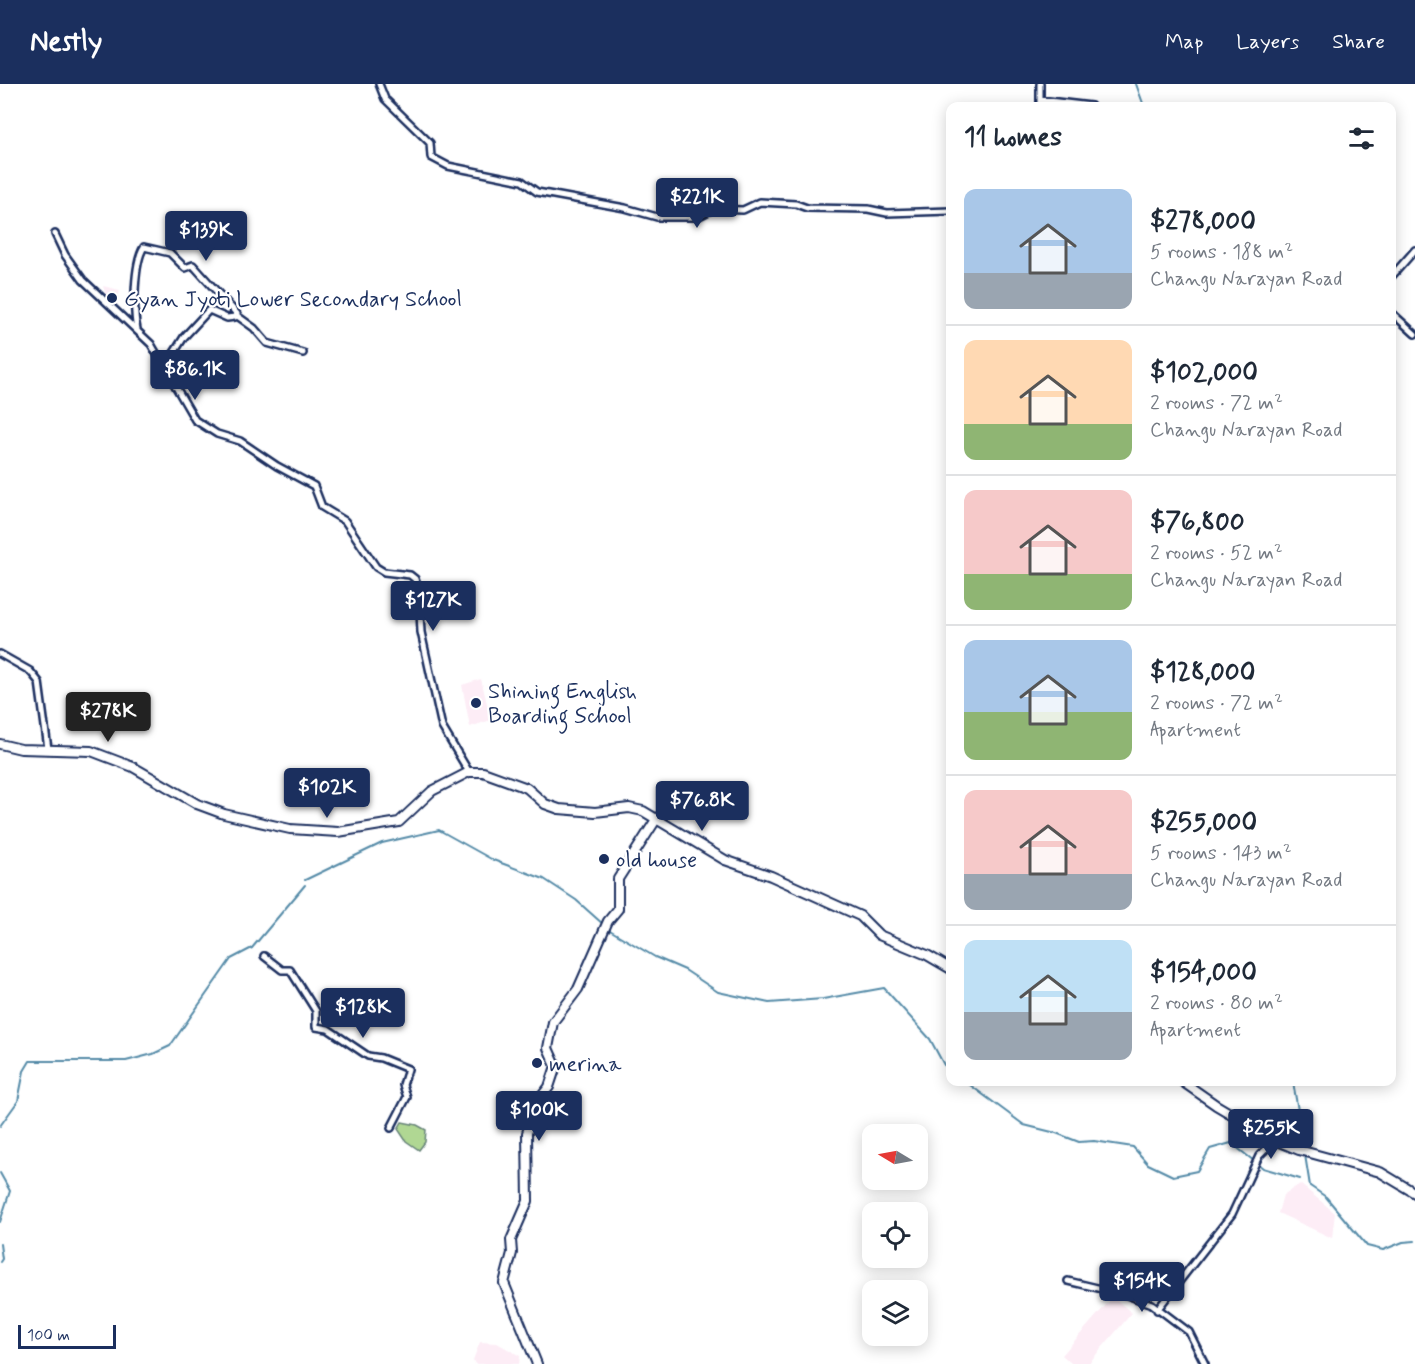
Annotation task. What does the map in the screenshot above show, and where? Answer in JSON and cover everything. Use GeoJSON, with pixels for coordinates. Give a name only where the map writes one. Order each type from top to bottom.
{"type":"FeatureCollection","features":[{"type":"Feature","properties":{"kind":"main road"},"geometry":{"type":"LineString","coordinates":[[0,744],[21,749],[83,750],[105,755],[133,767],[183,797],[224,814],[290,829],[338,832],[399,822],[432,791],[469,772],[483,772],[526,788],[545,804],[559,809],[595,812],[629,808],[643,811],[725,860],[771,876],[860,916],[879,935],[927,955],[946,966]]}},
{"type":"Feature","properties":{"kind":"main road"},"geometry":{"type":"LineString","coordinates":[[534,1362],[504,1283],[512,1253],[511,1240],[528,1201],[527,1133],[537,1102],[549,1087],[555,1066],[548,1048],[553,1022],[578,989],[608,921],[618,909],[618,879],[657,818]]}},
{"type":"Feature","properties":{"kind":"main road"},"geometry":{"type":"LineString","coordinates":[[1189,1086],[1275,1140],[1311,1154],[1380,1172],[1415,1193]]}},
{"type":"Feature","properties":{"kind":"street"},"geometry":{"type":"LineString","coordinates":[[379,84],[385,99],[430,142],[431,157],[448,166],[522,181],[537,192],[625,207],[657,217],[697,217],[712,209],[743,210],[760,202],[796,204],[807,208],[868,209],[887,213],[946,211]]}},
{"type":"Feature","properties":{"kind":"street"},"geometry":{"type":"LineString","coordinates":[[1040,84],[1040,102]]}},
{"type":"Feature","properties":{"kind":"street"},"geometry":{"type":"LineString","coordinates":[[55,234],[65,255],[83,280],[151,344],[195,420],[217,434],[240,441],[277,466],[314,486],[322,507],[345,521],[376,567],[384,572],[410,575],[415,579],[419,592],[421,632],[442,727],[469,772]]}},
{"type":"Feature","properties":{"kind":"street"},"geometry":{"type":"LineString","coordinates":[[137,329],[133,310],[137,295],[135,282],[140,253],[144,247],[170,252],[186,268],[193,265],[237,315],[254,328],[267,343],[303,353]]}},
{"type":"Feature","properties":{"kind":"street"},"geometry":{"type":"LineString","coordinates":[[1396,271],[1415,250]]}},
{"type":"Feature","properties":{"kind":"street"},"geometry":{"type":"LineString","coordinates":[[165,367],[184,337],[209,310],[227,318],[237,315]]}},
{"type":"Feature","properties":{"kind":"street"},"geometry":{"type":"LineString","coordinates":[[1396,317],[1415,334]]}},
{"type":"Feature","properties":{"kind":"street"},"geometry":{"type":"LineString","coordinates":[[0,654],[30,671],[39,682],[48,749]]}},
{"type":"Feature","properties":{"kind":"street"},"geometry":{"type":"LineString","coordinates":[[264,956],[282,970],[290,970],[294,974],[301,990],[316,1011],[316,1027],[328,1029],[368,1056],[408,1069],[403,1085],[407,1097],[391,1128]]}},
{"type":"Feature","properties":{"kind":"street"},"geometry":{"type":"LineString","coordinates":[[1157,1310],[1232,1214],[1259,1156],[1275,1140]]}},
{"type":"Feature","properties":{"kind":"street"},"geometry":{"type":"LineString","coordinates":[[1068,1281],[1130,1296],[1152,1304],[1157,1310],[1175,1319],[1189,1332],[1205,1364]]}},
{"type":"Feature","properties":{"kind":"shaded area","name":"Gyan Jyoti Lower Secondary School"},"geometry":{"type":"Polygon","coordinates":[[[103,286],[120,290],[117,305],[108,302],[103,286]]]}},
{"type":"Feature","properties":{"kind":"shaded area","name":"Shining English Boarding School"},"geometry":{"type":"Polygon","coordinates":[[[481,679],[491,720],[470,727],[462,685],[481,679]]]}},
{"type":"Feature","properties":{"kind":"shaded area"},"geometry":{"type":"Polygon","coordinates":[[[1300,1184],[1335,1213],[1332,1238],[1278,1213],[1283,1195],[1300,1184]]]}},
{"type":"Feature","properties":{"kind":"shaded area"},"geometry":{"type":"Polygon","coordinates":[[[1113,1297],[1132,1313],[1088,1364],[1072,1364],[1062,1355],[1113,1297]]]}},
{"type":"Feature","properties":{"kind":"shaded area"},"geometry":{"type":"Polygon","coordinates":[[[480,1342],[497,1343],[520,1356],[519,1364],[475,1364],[473,1360],[480,1342]]]}},
{"type":"Feature","properties":{"kind":"green space"},"geometry":{"type":"Polygon","coordinates":[[[402,1122],[417,1125],[426,1130],[425,1142],[419,1150],[406,1141],[398,1129],[402,1122]]]}},
{"type":"Feature","properties":{"kind":"waterway"},"geometry":{"type":"LineString","coordinates":[[1136,84],[1143,102]]}},
{"type":"Feature","properties":{"kind":"waterway"},"geometry":{"type":"LineString","coordinates":[[305,880],[382,843],[439,830],[493,860],[544,879],[576,900],[604,925]]}},
{"type":"Feature","properties":{"kind":"waterway"},"geometry":{"type":"LineString","coordinates":[[0,1126],[18,1101],[24,1071],[30,1061],[126,1061],[153,1054],[170,1046],[231,959],[252,948],[305,885]]}},
{"type":"Feature","properties":{"kind":"waterway"},"geometry":{"type":"LineString","coordinates":[[608,929],[655,957],[685,970],[718,992],[769,1003],[823,999],[884,988],[930,1039],[946,1066]]}},
{"type":"Feature","properties":{"kind":"waterway"},"geometry":{"type":"LineString","coordinates":[[971,1086],[1024,1125],[1056,1133],[1079,1142],[1094,1141],[1133,1147],[1148,1164],[1173,1176],[1197,1171],[1210,1149],[1231,1143],[1263,1168],[1300,1179]]}},
{"type":"Feature","properties":{"kind":"waterway"},"geometry":{"type":"LineString","coordinates":[[1294,1086],[1305,1150]]}},
{"type":"Feature","properties":{"kind":"waterway"},"geometry":{"type":"LineString","coordinates":[[1305,1155],[1310,1186],[1326,1197],[1367,1246],[1383,1250],[1403,1242],[1415,1241]]}},
{"type":"Feature","properties":{"kind":"waterway"},"geometry":{"type":"LineString","coordinates":[[0,1173],[10,1191],[0,1222]]}},
{"type":"Feature","properties":{"kind":"waterway"},"geometry":{"type":"LineString","coordinates":[[0,1244],[2,1259],[0,1262]]}},
{"type":"Feature","properties":{"kind":"place","name":"Gyan Jyoti Lower Secondary School"},"geometry":{"type":"Point","coordinates":[112,298]}},
{"type":"Feature","properties":{"kind":"place","name":"Shining English Boarding School"},"geometry":{"type":"Point","coordinates":[476,703]}},
{"type":"Feature","properties":{"kind":"place","name":"old house"},"geometry":{"type":"Point","coordinates":[604,859]}},
{"type":"Feature","properties":{"kind":"place","name":"merina"},"geometry":{"type":"Point","coordinates":[537,1063]}}]}
